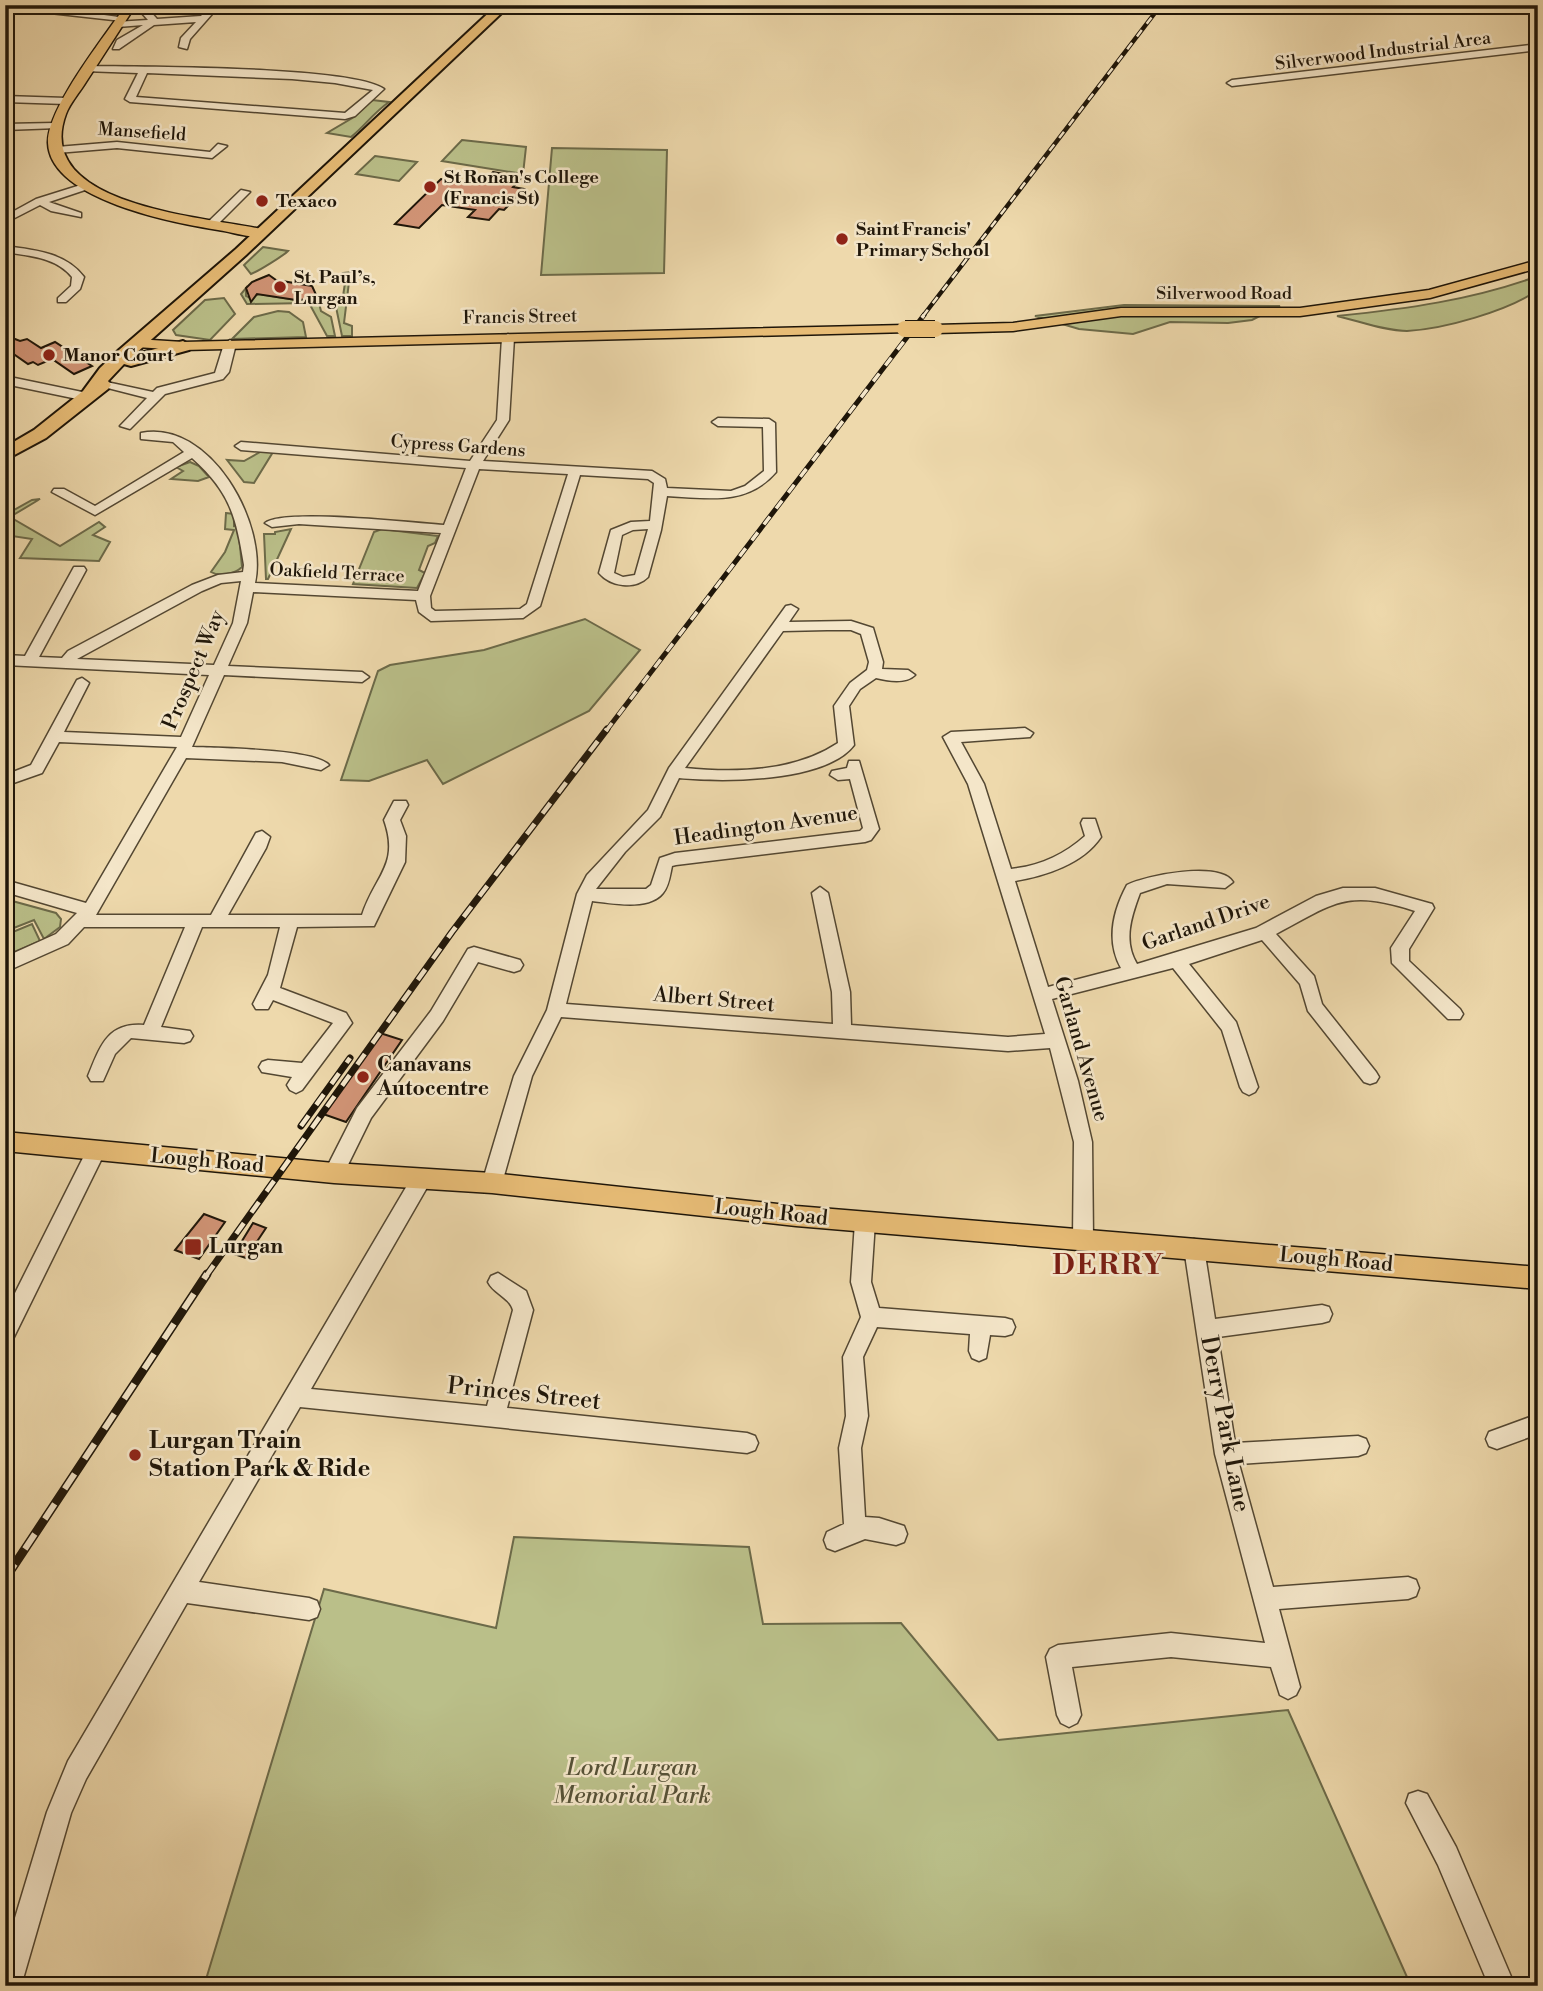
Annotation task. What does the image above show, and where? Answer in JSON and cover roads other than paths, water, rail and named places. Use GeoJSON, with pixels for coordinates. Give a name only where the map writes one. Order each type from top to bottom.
{"type":"FeatureCollection","features":[{"type":"Feature","properties":{"kind":"highway"},"geometry":{"type":"LineString","coordinates":[[5,455],[40,434],[131,361],[142,344],[181,305],[504,5]]}},
{"type":"Feature","properties":{"kind":"highway"},"geometry":{"type":"LineString","coordinates":[[93,392],[106,372],[168,324],[181,305]]}},
{"type":"Feature","properties":{"kind":"highway"},"geometry":{"type":"LineString","coordinates":[[168,324],[168,337],[183,346]]}},
{"type":"Feature","properties":{"kind":"highway"},"geometry":{"type":"LineString","coordinates":[[131,361],[183,346]]}},
{"type":"Feature","properties":{"kind":"main road"},"geometry":{"type":"LineString","coordinates":[[131,5],[66,101],[55,126],[57,150],[66,167],[87,187],[109,199],[145,211],[261,233]]}},
{"type":"Feature","properties":{"kind":"main road","name":"Silverwood Road"},"geometry":{"type":"LineString","coordinates":[[905,329],[1013,327],[1121,312],[1313,310],[1430,294],[1538,264]]}},
{"type":"Feature","properties":{"kind":"main road","name":"Francis Street"},"geometry":{"type":"LineString","coordinates":[[142,344],[183,346],[905,329]]}},
{"type":"Feature","properties":{"kind":"main road","name":"Lough Road"},"geometry":{"type":"LineString","coordinates":[[5,1141],[334,1173],[492,1183],[864,1222],[1538,1278]]}},
{"type":"Feature","properties":{"kind":"street"},"geometry":{"type":"LineString","coordinates":[[5,5],[55,9],[120,21],[151,23],[201,19]]}},
{"type":"Feature","properties":{"kind":"street"},"geometry":{"type":"LineString","coordinates":[[116,47],[122,38],[140,32],[151,23],[153,18],[144,11],[148,5]]}},
{"type":"Feature","properties":{"kind":"street"},"geometry":{"type":"LineString","coordinates":[[188,44],[201,19],[216,5]]}},
{"type":"Feature","properties":{"kind":"street","name":"Silverwood Industrial Area"},"geometry":{"type":"LineString","coordinates":[[1232,83],[1538,47]]}},
{"type":"Feature","properties":{"kind":"street"},"geometry":{"type":"LineString","coordinates":[[87,69],[144,71],[349,80],[374,84],[379,89],[352,114],[345,116],[130,99],[144,71]]}},
{"type":"Feature","properties":{"kind":"street"},"geometry":{"type":"LineString","coordinates":[[5,99],[66,101]]}},
{"type":"Feature","properties":{"kind":"street"},"geometry":{"type":"LineString","coordinates":[[5,127],[55,126]]}},
{"type":"Feature","properties":{"kind":"street","name":"Mansefield"},"geometry":{"type":"LineString","coordinates":[[57,150],[117,145],[212,155],[222,146]]}},
{"type":"Feature","properties":{"kind":"street"},"geometry":{"type":"LineString","coordinates":[[5,220],[40,201],[87,187]]}},
{"type":"Feature","properties":{"kind":"street"},"geometry":{"type":"LineString","coordinates":[[211,225],[246,192]]}},
{"type":"Feature","properties":{"kind":"street"},"geometry":{"type":"LineString","coordinates":[[40,201],[76,212]]}},
{"type":"Feature","properties":{"kind":"street"},"geometry":{"type":"LineString","coordinates":[[5,249],[58,260],[72,268],[78,277],[76,287],[62,300]]}},
{"type":"Feature","properties":{"kind":"street"},"geometry":{"type":"LineString","coordinates":[[508,338],[503,419],[474,465],[423,596],[425,609],[431,616],[530,610],[535,603],[575,471]]}},
{"type":"Feature","properties":{"kind":"street"},"geometry":{"type":"LineString","coordinates":[[5,380],[93,392],[154,396],[172,386],[219,376],[223,372],[230,344]]}},
{"type":"Feature","properties":{"kind":"street","name":"Prospect Way"},"geometry":{"type":"LineString","coordinates":[[86,915],[184,747],[240,623],[249,582],[248,536],[243,517],[226,483],[176,438],[134,427],[154,396]]}},
{"type":"Feature","properties":{"kind":"street"},"geometry":{"type":"LineString","coordinates":[[655,525],[631,526],[616,533],[606,573],[609,577],[639,580],[655,525],[661,492],[732,495],[750,489],[770,472],[770,424],[718,422]]}},
{"type":"Feature","properties":{"kind":"street","name":"Cypress Gardens"},"geometry":{"type":"LineString","coordinates":[[241,446],[474,465],[652,475],[660,482],[661,492]]}},
{"type":"Feature","properties":{"kind":"street"},"geometry":{"type":"LineString","coordinates":[[59,492],[95,511],[193,452]]}},
{"type":"Feature","properties":{"kind":"street"},"geometry":{"type":"LineString","coordinates":[[272,523],[299,520],[448,529]]}},
{"type":"Feature","properties":{"kind":"street"},"geometry":{"type":"LineString","coordinates":[[30,661],[79,570]]}},
{"type":"Feature","properties":{"kind":"street","name":"Oakfield Terrace"},"geometry":{"type":"LineString","coordinates":[[67,662],[73,654],[218,579],[423,596]]}},
{"type":"Feature","properties":{"kind":"street"},"geometry":{"type":"LineString","coordinates":[[492,1183],[523,1076],[556,1010],[585,894],[593,879],[619,848],[654,813],[674,772],[791,609]]}},
{"type":"Feature","properties":{"kind":"street"},"geometry":{"type":"LineString","coordinates":[[674,772],[704,776],[741,774],[812,764],[833,757],[846,745],[841,706],[845,696],[874,672],[876,662],[868,631],[862,627],[780,626]]}},
{"type":"Feature","properties":{"kind":"street"},"geometry":{"type":"LineString","coordinates":[[5,660],[362,677]]}},
{"type":"Feature","properties":{"kind":"street"},"geometry":{"type":"LineString","coordinates":[[874,672],[887,676],[908,675]]}},
{"type":"Feature","properties":{"kind":"street"},"geometry":{"type":"LineString","coordinates":[[5,781],[37,769],[82,684]]}},
{"type":"Feature","properties":{"kind":"street","name":"Garland Avenue"},"geometry":{"type":"LineString","coordinates":[[1025,733],[951,737],[976,784],[1042,995],[1083,1142],[1083,1239]]}},
{"type":"Feature","properties":{"kind":"street"},"geometry":{"type":"LineString","coordinates":[[55,737],[282,757],[321,765]]}},
{"type":"Feature","properties":{"kind":"street","name":"Headington Avenue"},"geometry":{"type":"LineString","coordinates":[[585,894],[631,897],[652,894],[658,888],[666,862],[675,859],[865,836],[872,829],[856,769],[838,775]]}},
{"type":"Feature","properties":{"kind":"street"},"geometry":{"type":"LineString","coordinates":[[5,886],[86,915],[195,923],[368,921],[372,904],[400,856],[401,839],[392,820],[400,805]]}},
{"type":"Feature","properties":{"kind":"street"},"geometry":{"type":"LineString","coordinates":[[1005,876],[1034,870],[1069,857],[1093,837],[1089,823]]}},
{"type":"Feature","properties":{"kind":"street"},"geometry":{"type":"LineString","coordinates":[[216,922],[230,888],[257,853],[262,837]]}},
{"type":"Feature","properties":{"kind":"street"},"geometry":{"type":"LineString","coordinates":[[1132,971],[1120,953],[1119,936],[1133,889],[1145,881],[1177,876],[1225,882]]}},
{"type":"Feature","properties":{"kind":"street"},"geometry":{"type":"LineString","coordinates":[[820,893],[841,992],[842,1033]]}},
{"type":"Feature","properties":{"kind":"street","name":"Garland Drive"},"geometry":{"type":"LineString","coordinates":[[1042,995],[1265,932],[1312,905],[1342,894],[1382,895],[1426,908],[1400,948],[1401,962],[1454,1014]]}},
{"type":"Feature","properties":{"kind":"street"},"geometry":{"type":"LineString","coordinates":[[5,965],[62,939],[86,915]]}},
{"type":"Feature","properties":{"kind":"street"},"geometry":{"type":"LineString","coordinates":[[268,1067],[302,1078],[343,1023],[340,1018],[266,998],[283,960],[290,922]]}},
{"type":"Feature","properties":{"kind":"street"},"geometry":{"type":"LineString","coordinates":[[150,1032],[195,923]]}},
{"type":"Feature","properties":{"kind":"street"},"geometry":{"type":"LineString","coordinates":[[1265,932],[1308,981],[1314,1006],[1370,1077]]}},
{"type":"Feature","properties":{"kind":"street"},"geometry":{"type":"LineString","coordinates":[[334,1173],[364,1113],[437,1016],[474,954],[514,965]]}},
{"type":"Feature","properties":{"kind":"street"},"geometry":{"type":"LineString","coordinates":[[1175,959],[1230,1027],[1249,1087]]}},
{"type":"Feature","properties":{"kind":"street","name":"Albert Street"},"geometry":{"type":"LineString","coordinates":[[556,1010],[1008,1044],[1055,1040]]}},
{"type":"Feature","properties":{"kind":"street"},"geometry":{"type":"LineString","coordinates":[[97,1076],[114,1038],[130,1031],[184,1036]]}},
{"type":"Feature","properties":{"kind":"street"},"geometry":{"type":"LineString","coordinates":[[5,1334],[97,1150]]}},
{"type":"Feature","properties":{"kind":"street"},"geometry":{"type":"LineString","coordinates":[[8,1986],[52,1835],[77,1770],[422,1178]]}},
{"type":"Feature","properties":{"kind":"street"},"geometry":{"type":"LineString","coordinates":[[855,1528],[850,1448],[857,1416],[852,1383],[853,1357],[871,1317],[861,1282],[864,1222]]}},
{"type":"Feature","properties":{"kind":"street","name":"Derry Park Lane"},"geometry":{"type":"LineString","coordinates":[[1194,1248],[1226,1454],[1288,1688]]}},
{"type":"Feature","properties":{"kind":"street"},"geometry":{"type":"LineString","coordinates":[[494,1418],[523,1310],[519,1297],[498,1282]]}},
{"type":"Feature","properties":{"kind":"street"},"geometry":{"type":"LineString","coordinates":[[1207,1329],[1322,1314]]}},
{"type":"Feature","properties":{"kind":"street"},"geometry":{"type":"LineString","coordinates":[[871,1317],[1005,1327]]}},
{"type":"Feature","properties":{"kind":"street"},"geometry":{"type":"LineString","coordinates":[[979,1352],[981,1325]]}},
{"type":"Feature","properties":{"kind":"street","name":"Princes Street"},"geometry":{"type":"LineString","coordinates":[[295,1397],[747,1443]]}},
{"type":"Feature","properties":{"kind":"street"},"geometry":{"type":"LineString","coordinates":[[1497,1439],[1538,1424]]}},
{"type":"Feature","properties":{"kind":"street"},"geometry":{"type":"LineString","coordinates":[[1226,1454],[1358,1446]]}},
{"type":"Feature","properties":{"kind":"street"},"geometry":{"type":"LineString","coordinates":[[835,1540],[855,1528],[878,1528],[896,1534]]}},
{"type":"Feature","properties":{"kind":"street"},"geometry":{"type":"LineString","coordinates":[[1263,1599],[1408,1588]]}},
{"type":"Feature","properties":{"kind":"street"},"geometry":{"type":"LineString","coordinates":[[181,1591],[309,1609]]}},
{"type":"Feature","properties":{"kind":"street"},"geometry":{"type":"LineString","coordinates":[[1069,1715],[1058,1657],[1171,1645],[1280,1656]]}},
{"type":"Feature","properties":{"kind":"street"},"geometry":{"type":"LineString","coordinates":[[1418,1803],[1447,1856],[1502,1986]]}},
{"type":"Feature","properties":{"kind":"railway"},"geometry":{"type":"LineString","coordinates":[[923,316],[1161,5]]}},
{"type":"Feature","properties":{"kind":"railway"},"geometry":{"type":"LineString","coordinates":[[606,731],[924,315]]}},
{"type":"Feature","properties":{"kind":"railway"},"geometry":{"type":"LineString","coordinates":[[206,1276],[452,932],[607,729]]}},
{"type":"Feature","properties":{"kind":"railway"},"geometry":{"type":"LineString","coordinates":[[301,1126],[350,1058]]}},
{"type":"Feature","properties":{"kind":"railway"},"geometry":{"type":"LineString","coordinates":[[5,1579],[207,1274]]}},
{"type":"Feature","properties":{"kind":"place","name":"St Ronan's College (Francis St)"},"geometry":{"type":"Point","coordinates":[430,187]}},
{"type":"Feature","properties":{"kind":"place","name":"Texaco"},"geometry":{"type":"Point","coordinates":[262,201]}},
{"type":"Feature","properties":{"kind":"place","name":"Saint Francis' Primary School"},"geometry":{"type":"Point","coordinates":[842,239]}},
{"type":"Feature","properties":{"kind":"place","name":"St. Paul’s, Lurgan"},"geometry":{"type":"Point","coordinates":[280,287]}},
{"type":"Feature","properties":{"kind":"place","name":"Manor Court"},"geometry":{"type":"Point","coordinates":[49,355]}},
{"type":"Feature","properties":{"kind":"place","name":"Canavans Autocentre"},"geometry":{"type":"Point","coordinates":[363,1077]}},
{"type":"Feature","properties":{"kind":"place","name":"Lurgan"},"geometry":{"type":"Point","coordinates":[193,1247]}},
{"type":"Feature","properties":{"kind":"place","name":"Lurgan Train Station Park & Ride"},"geometry":{"type":"Point","coordinates":[135,1455]}},
{"type":"Feature","properties":{"kind":"district","name":"DERRY"},"geometry":{"type":"Point","coordinates":[1109,1265]}},
{"type":"Feature","properties":{"kind":"park label","name":"Lord Lurgan Memorial Park"},"geometry":{"type":"Point","coordinates":[632,1782]}}]}
